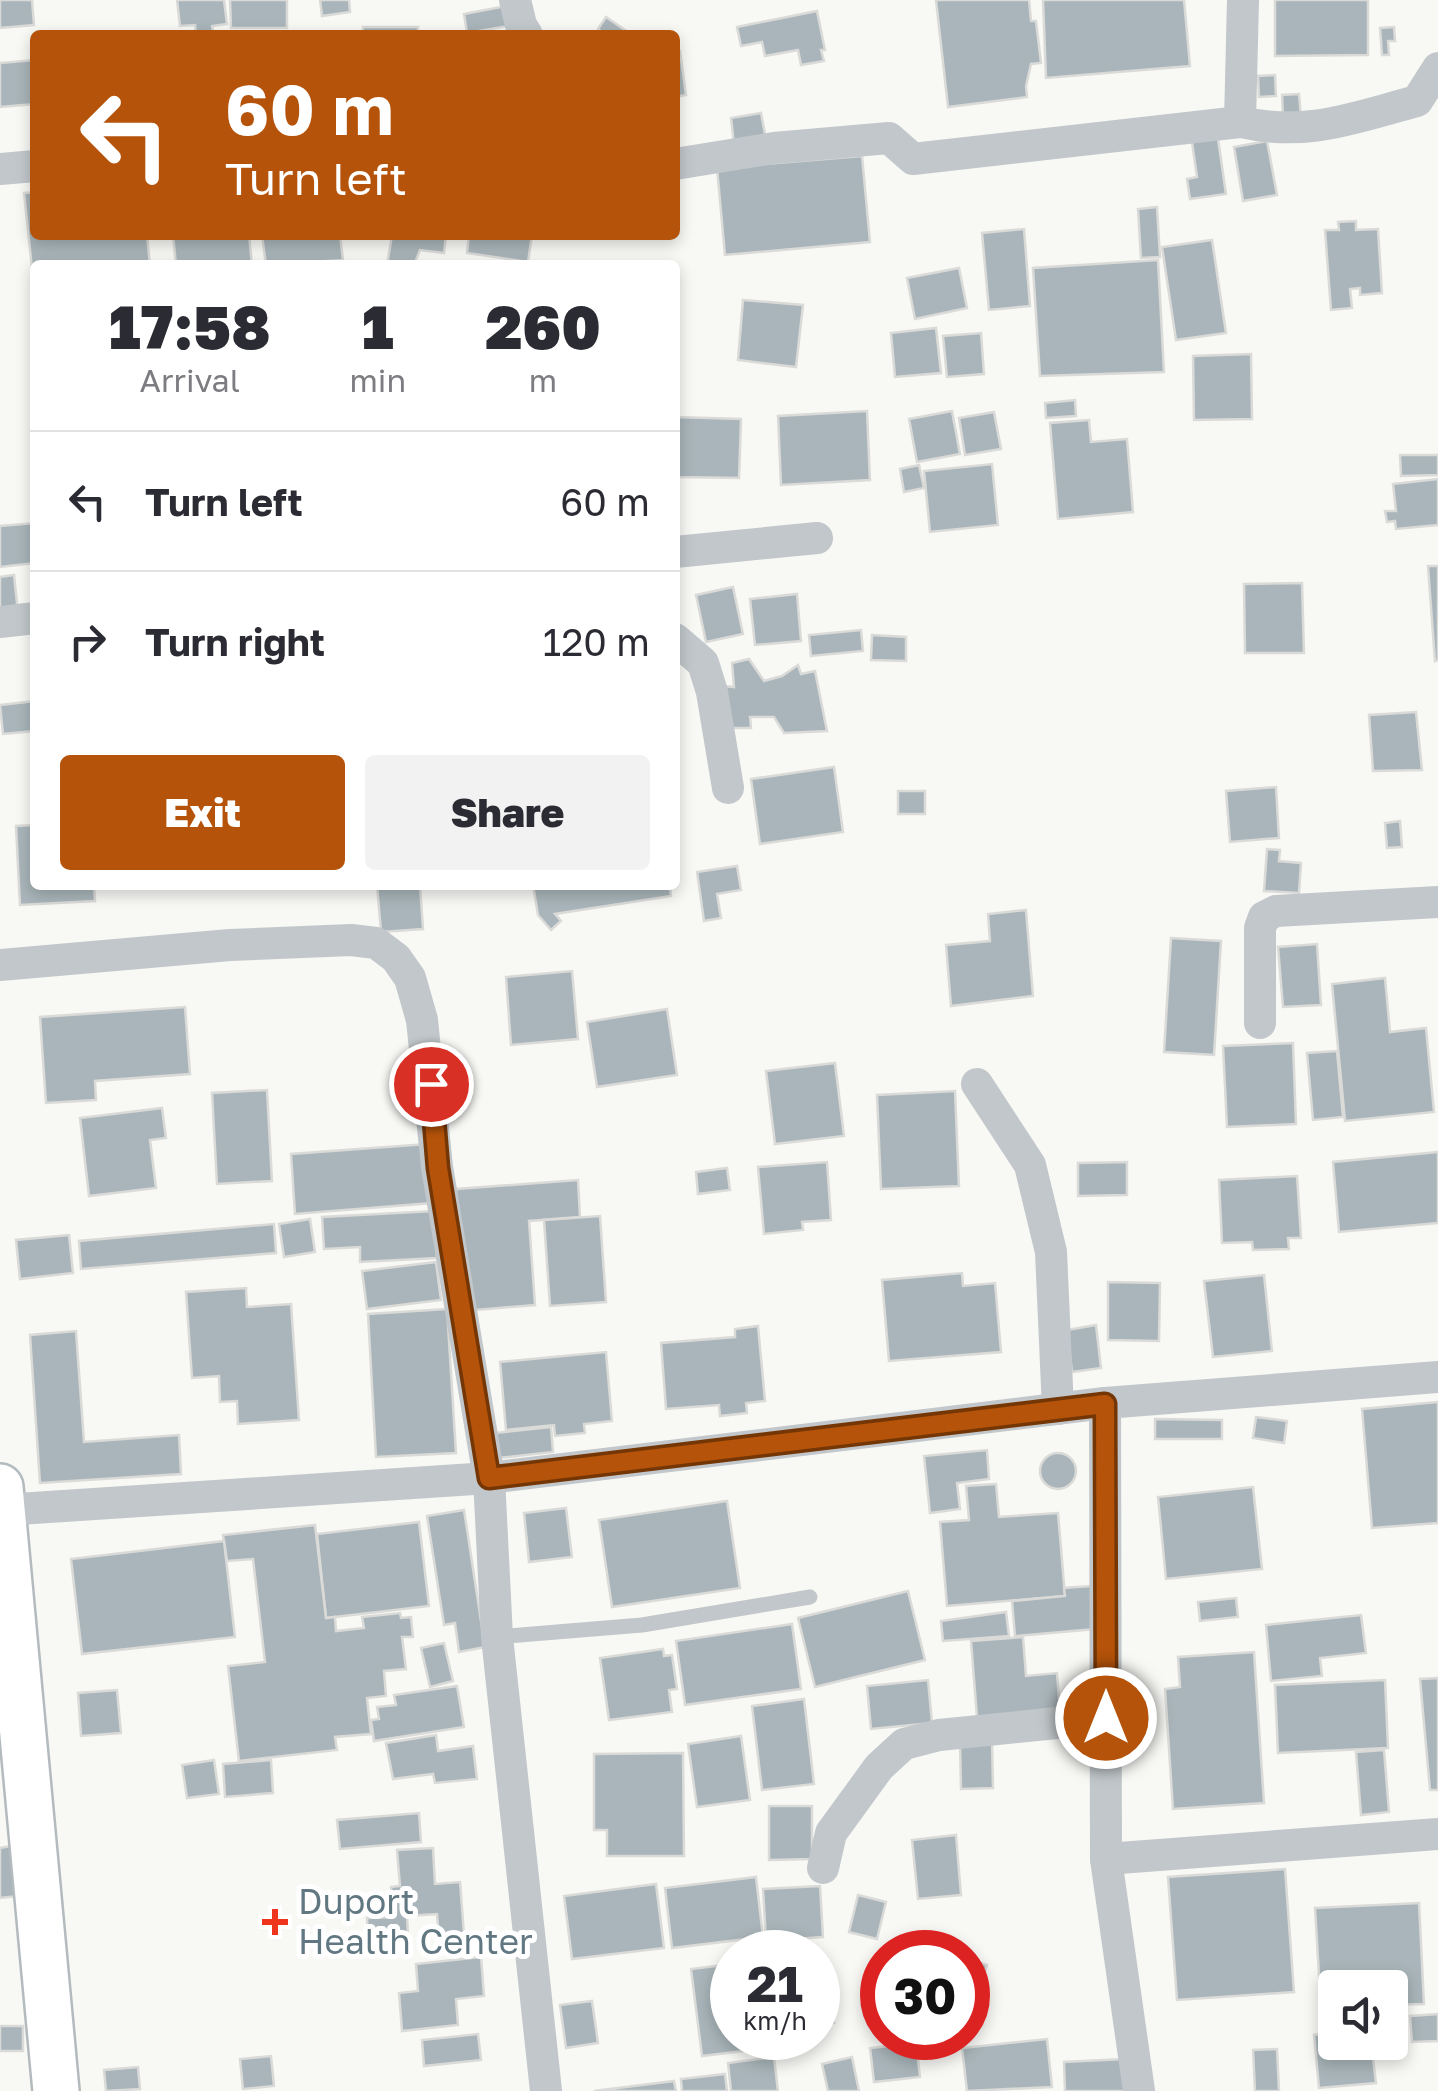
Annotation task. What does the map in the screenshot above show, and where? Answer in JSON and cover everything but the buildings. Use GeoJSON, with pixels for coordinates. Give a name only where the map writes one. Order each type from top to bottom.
{"type":"FeatureCollection","features":[{"type":"Feature","properties":{"kind":"street"},"geometry":{"type":"LineString","coordinates":[[515,0],[524,30]]}},
{"type":"Feature","properties":{"kind":"street"},"geometry":{"type":"LineString","coordinates":[[1240,122],[1243,0]]}},
{"type":"Feature","properties":{"kind":"street"},"geometry":{"type":"LineString","coordinates":[[680,163],[774,148],[889,138],[913,159],[1240,122],[1272,129],[1325,126],[1417,101],[1438,68]]}},
{"type":"Feature","properties":{"kind":"street"},"geometry":{"type":"LineString","coordinates":[[0,168],[30,166]]}},
{"type":"Feature","properties":{"kind":"street"},"geometry":{"type":"LineString","coordinates":[[680,552],[818,538]]}},
{"type":"Feature","properties":{"kind":"street"},"geometry":{"type":"LineString","coordinates":[[0,622],[30,619]]}},
{"type":"Feature","properties":{"kind":"street"},"geometry":{"type":"LineString","coordinates":[[680,643],[703,663],[712,692],[728,788]]}},
{"type":"Feature","properties":{"kind":"street"},"geometry":{"type":"LineString","coordinates":[[1260,1023],[1260,928],[1264,916],[1276,911],[1438,902]]}},
{"type":"Feature","properties":{"kind":"street"},"geometry":{"type":"LineString","coordinates":[[0,965],[230,945],[351,940],[376,943],[396,958],[410,978],[422,1020],[438,1168],[489,1478],[498,1637],[546,2091]]}},
{"type":"Feature","properties":{"kind":"street"},"geometry":{"type":"LineString","coordinates":[[978,1084],[1030,1165],[1051,1252],[1058,1408]]}},
{"type":"Feature","properties":{"kind":"street"},"geometry":{"type":"LineString","coordinates":[[56,2091],[1,1499],[489,1478],[1058,1408],[1438,1377]]}},
{"type":"Feature","properties":{"kind":"street"},"geometry":{"type":"LineString","coordinates":[[1105,1404],[1106,1858],[1140,2091]]}},
{"type":"Feature","properties":{"kind":"street"},"geometry":{"type":"LineString","coordinates":[[823,1868],[831,1834],[879,1767],[904,1744],[938,1736],[1106,1718]]}},
{"type":"Feature","properties":{"kind":"street"},"geometry":{"type":"LineString","coordinates":[[1106,1858],[1438,1834]]}},
{"type":"Feature","properties":{"kind":"lane"},"geometry":{"type":"LineString","coordinates":[[498,1637],[642,1625],[810,1597]]}},
{"type":"Feature","properties":{"kind":"place","name":"Duport Health Center"},"geometry":{"type":"Point","coordinates":[275,1922]}},
{"type":"Feature","properties":{"kind":"route"},"geometry":{"type":"LineString","coordinates":[[431,1084],[438,1168],[489,1478],[1105,1404],[1106,1718]]}}]}
